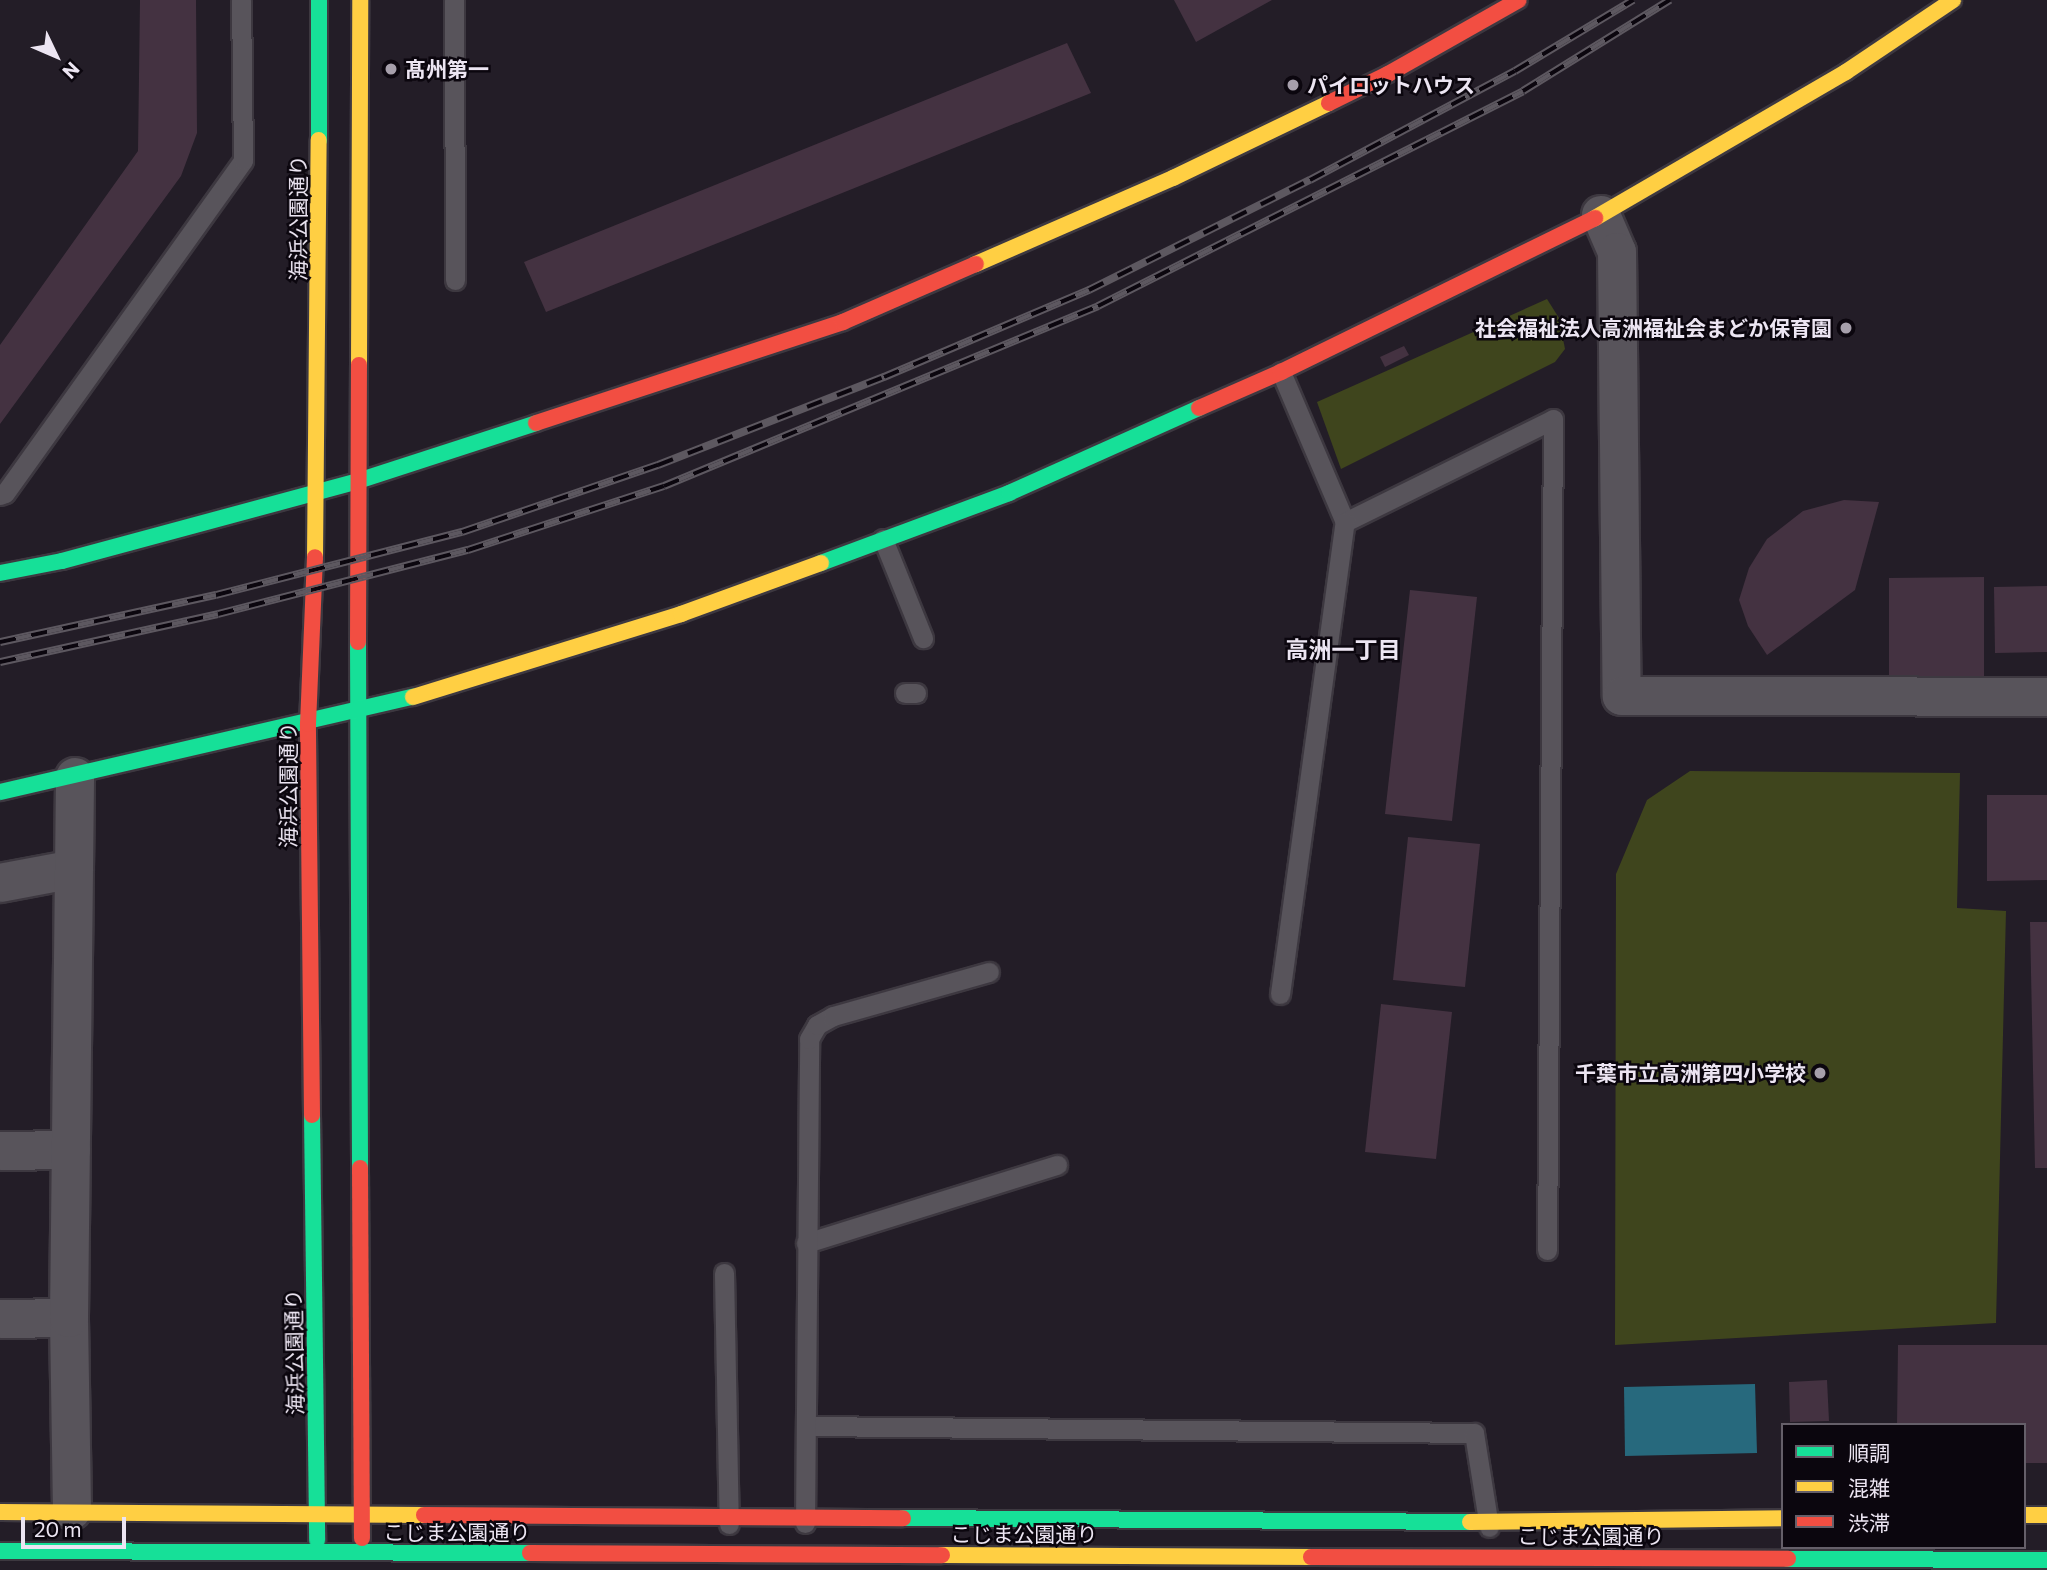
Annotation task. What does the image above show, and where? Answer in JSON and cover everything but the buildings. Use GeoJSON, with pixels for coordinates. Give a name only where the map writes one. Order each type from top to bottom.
{"type":"FeatureCollection","features":[{"type":"Feature","properties":{"kind":"street","name":"海浜公園通り"},"geometry":{"type":"LineString","coordinates":[[317,1570],[308,724],[318,492],[319,0]]}},
{"type":"Feature","properties":{"kind":"street"},"geometry":{"type":"LineString","coordinates":[[360,0],[358,712],[362,1570]]}},
{"type":"Feature","properties":{"kind":"street"},"geometry":{"type":"LineString","coordinates":[[0,792],[358,712],[681,614],[1009,494],[1281,372],[1601,215],[1846,72],[1953,0]]}},
{"type":"Feature","properties":{"kind":"street"},"geometry":{"type":"LineString","coordinates":[[0,573],[62,561],[358,481],[843,323],[1173,178],[1388,74],[1513,1]]}},
{"type":"Feature","properties":{"kind":"street"},"geometry":{"type":"LineString","coordinates":[[1905,8],[1915,24]]}},
{"type":"Feature","properties":{"kind":"street"},"geometry":{"type":"LineString","coordinates":[[1601,215],[1617,252],[1622,695],[2047,697]]}},
{"type":"Feature","properties":{"kind":"street"},"geometry":{"type":"LineString","coordinates":[[72,1510],[69,1318],[75,777]]}},
{"type":"Feature","properties":{"kind":"street"},"geometry":{"type":"LineString","coordinates":[[0,883],[74,869]]}},
{"type":"Feature","properties":{"kind":"street"},"geometry":{"type":"LineString","coordinates":[[0,1151],[71,1150]]}},
{"type":"Feature","properties":{"kind":"street"},"geometry":{"type":"LineString","coordinates":[[0,1319],[69,1318]]}},
{"type":"Feature","properties":{"kind":"street","name":"こじま公園通り"},"geometry":{"type":"LineString","coordinates":[[0,1511],[1489,1521],[1781,1518]]}},
{"type":"Feature","properties":{"kind":"street"},"geometry":{"type":"LineString","coordinates":[[2026,1515],[2047,1515]]}},
{"type":"Feature","properties":{"kind":"street","name":"こじま公園通り"},"geometry":{"type":"LineString","coordinates":[[0,1551],[317,1552],[729,1562],[803,1554],[844,1562],[1492,1557],[1845,1564],[2047,1560]]}},
{"type":"Feature","properties":{"kind":"lane"},"geometry":{"type":"LineString","coordinates":[[0,495],[5,493],[243,160],[242,0]]}},
{"type":"Feature","properties":{"kind":"lane"},"geometry":{"type":"LineString","coordinates":[[454,0],[455,280]]}},
{"type":"Feature","properties":{"kind":"lane"},"geometry":{"type":"LineString","coordinates":[[1280,994],[1345,522],[1281,372]]}},
{"type":"Feature","properties":{"kind":"lane"},"geometry":{"type":"LineString","coordinates":[[1345,522],[1553,419],[1548,1250]]}},
{"type":"Feature","properties":{"kind":"lane"},"geometry":{"type":"LineString","coordinates":[[883,539],[923,638]]}},
{"type":"Feature","properties":{"kind":"lane"},"geometry":{"type":"LineString","coordinates":[[803,1554],[808,1426],[808,1039],[817,1025],[833,1016],[989,972]]}},
{"type":"Feature","properties":{"kind":"lane"},"geometry":{"type":"LineString","coordinates":[[806,1243],[1057,1165]]}},
{"type":"Feature","properties":{"kind":"lane"},"geometry":{"type":"LineString","coordinates":[[724,1273],[729,1562]]}},
{"type":"Feature","properties":{"kind":"lane"},"geometry":{"type":"LineString","coordinates":[[808,1426],[1474,1433],[1489,1521],[1492,1557]]}},
{"type":"Feature","properties":{"kind":"green space"},"geometry":{"type":"Polygon","coordinates":[[[1547,299],[1559,318],[1565,349],[1555,362],[1341,469],[1317,402],[1547,299]]]}},
{"type":"Feature","properties":{"kind":"green space","name":"千葉市立高洲第四小学校"},"geometry":{"type":"Polygon","coordinates":[[[1690,771],[1960,773],[1957,908],[2006,911],[1996,1323],[1615,1345],[1616,874],[1647,800],[1690,771]]]}},
{"type":"Feature","properties":{"kind":"water"},"geometry":{"type":"Polygon","coordinates":[[[1755,1384],[1757,1453],[1625,1456],[1624,1387],[1755,1384]]]}},
{"type":"Feature","properties":{"kind":"railway"},"geometry":{"type":"LineString","coordinates":[[0,642],[216,595],[462,532],[658,465],[884,377],[1089,290],[1310,180],[1515,71],[1633,0]]}},
{"type":"Feature","properties":{"kind":"railway"},"geometry":{"type":"LineString","coordinates":[[0,662],[218,614],[468,550],[664,486],[1098,306],[1523,91],[1670,0]]}},
{"type":"Feature","properties":{"kind":"traffic: fast"},"geometry":{"type":"LineString","coordinates":[[319,0],[319,140]]}},
{"type":"Feature","properties":{"kind":"traffic: fast"},"geometry":{"type":"LineString","coordinates":[[821,563],[1009,493],[1199,408]]}},
{"type":"Feature","properties":{"kind":"traffic: fast"},"geometry":{"type":"LineString","coordinates":[[0,573],[62,561],[358,481],[536,423]]}},
{"type":"Feature","properties":{"kind":"traffic: fast"},"geometry":{"type":"LineString","coordinates":[[358,642],[360,1168]]}},
{"type":"Feature","properties":{"kind":"traffic: fast"},"geometry":{"type":"LineString","coordinates":[[0,792],[413,697]]}},
{"type":"Feature","properties":{"kind":"traffic: fast"},"geometry":{"type":"LineString","coordinates":[[312,1115],[317,1540]]}},
{"type":"Feature","properties":{"kind":"traffic: fast"},"geometry":{"type":"LineString","coordinates":[[903,1518],[1470,1522]]}},
{"type":"Feature","properties":{"kind":"traffic: fast"},"geometry":{"type":"LineString","coordinates":[[0,1551],[530,1553]]}},
{"type":"Feature","properties":{"kind":"traffic: fast"},"geometry":{"type":"LineString","coordinates":[[1788,1559],[2047,1560]]}},
{"type":"Feature","properties":{"kind":"traffic: slow"},"geometry":{"type":"LineString","coordinates":[[359,365],[360,0]]}},
{"type":"Feature","properties":{"kind":"traffic: slow"},"geometry":{"type":"LineString","coordinates":[[1595,218],[1846,72],[1953,0]]}},
{"type":"Feature","properties":{"kind":"traffic: slow"},"geometry":{"type":"LineString","coordinates":[[976,264],[1173,178],[1329,103]]}},
{"type":"Feature","properties":{"kind":"traffic: slow"},"geometry":{"type":"LineString","coordinates":[[315,557],[319,140]]}},
{"type":"Feature","properties":{"kind":"traffic: slow"},"geometry":{"type":"LineString","coordinates":[[413,697],[681,614],[821,563]]}},
{"type":"Feature","properties":{"kind":"traffic: slow"},"geometry":{"type":"LineString","coordinates":[[0,1512],[424,1515]]}},
{"type":"Feature","properties":{"kind":"traffic: slow"},"geometry":{"type":"LineString","coordinates":[[2026,1515],[2047,1515]]}},
{"type":"Feature","properties":{"kind":"traffic: slow"},"geometry":{"type":"LineString","coordinates":[[1470,1522],[1781,1518]]}},
{"type":"Feature","properties":{"kind":"traffic: slow"},"geometry":{"type":"LineString","coordinates":[[942,1555],[1311,1557]]}},
{"type":"Feature","properties":{"kind":"traffic: jam"},"geometry":{"type":"LineString","coordinates":[[1329,103],[1388,74],[1519,0]]}},
{"type":"Feature","properties":{"kind":"traffic: jam"},"geometry":{"type":"LineString","coordinates":[[1199,408],[1281,372],[1595,218]]}},
{"type":"Feature","properties":{"kind":"traffic: jam"},"geometry":{"type":"LineString","coordinates":[[536,423],[843,322],[976,264]]}},
{"type":"Feature","properties":{"kind":"traffic: jam"},"geometry":{"type":"LineString","coordinates":[[358,642],[359,365]]}},
{"type":"Feature","properties":{"kind":"traffic: jam"},"geometry":{"type":"LineString","coordinates":[[312,1115],[308,724],[315,557]]}},
{"type":"Feature","properties":{"kind":"traffic: jam"},"geometry":{"type":"LineString","coordinates":[[360,1168],[362,1538]]}},
{"type":"Feature","properties":{"kind":"traffic: jam"},"geometry":{"type":"LineString","coordinates":[[424,1515],[903,1518]]}},
{"type":"Feature","properties":{"kind":"traffic: jam"},"geometry":{"type":"LineString","coordinates":[[530,1553],[942,1555]]}},
{"type":"Feature","properties":{"kind":"traffic: jam"},"geometry":{"type":"LineString","coordinates":[[1311,1557],[1788,1559]]}},
{"type":"Feature","properties":{"kind":"place","name":"髙州第一"},"geometry":{"type":"Point","coordinates":[391,69]}},
{"type":"Feature","properties":{"kind":"place","name":"パイロットハウス"},"geometry":{"type":"Point","coordinates":[1293,85]}},
{"type":"Feature","properties":{"kind":"place","name":"社会福祉法人高洲福祉会まどか保育園"},"geometry":{"type":"Point","coordinates":[1846,328]}},
{"type":"Feature","properties":{"kind":"place","name":"千葉市立高洲第四小学校"},"geometry":{"type":"Point","coordinates":[1820,1073]}},
{"type":"Feature","properties":{"kind":"district","name":"高洲一丁目"},"geometry":{"type":"Point","coordinates":[1343,649]}}]}
